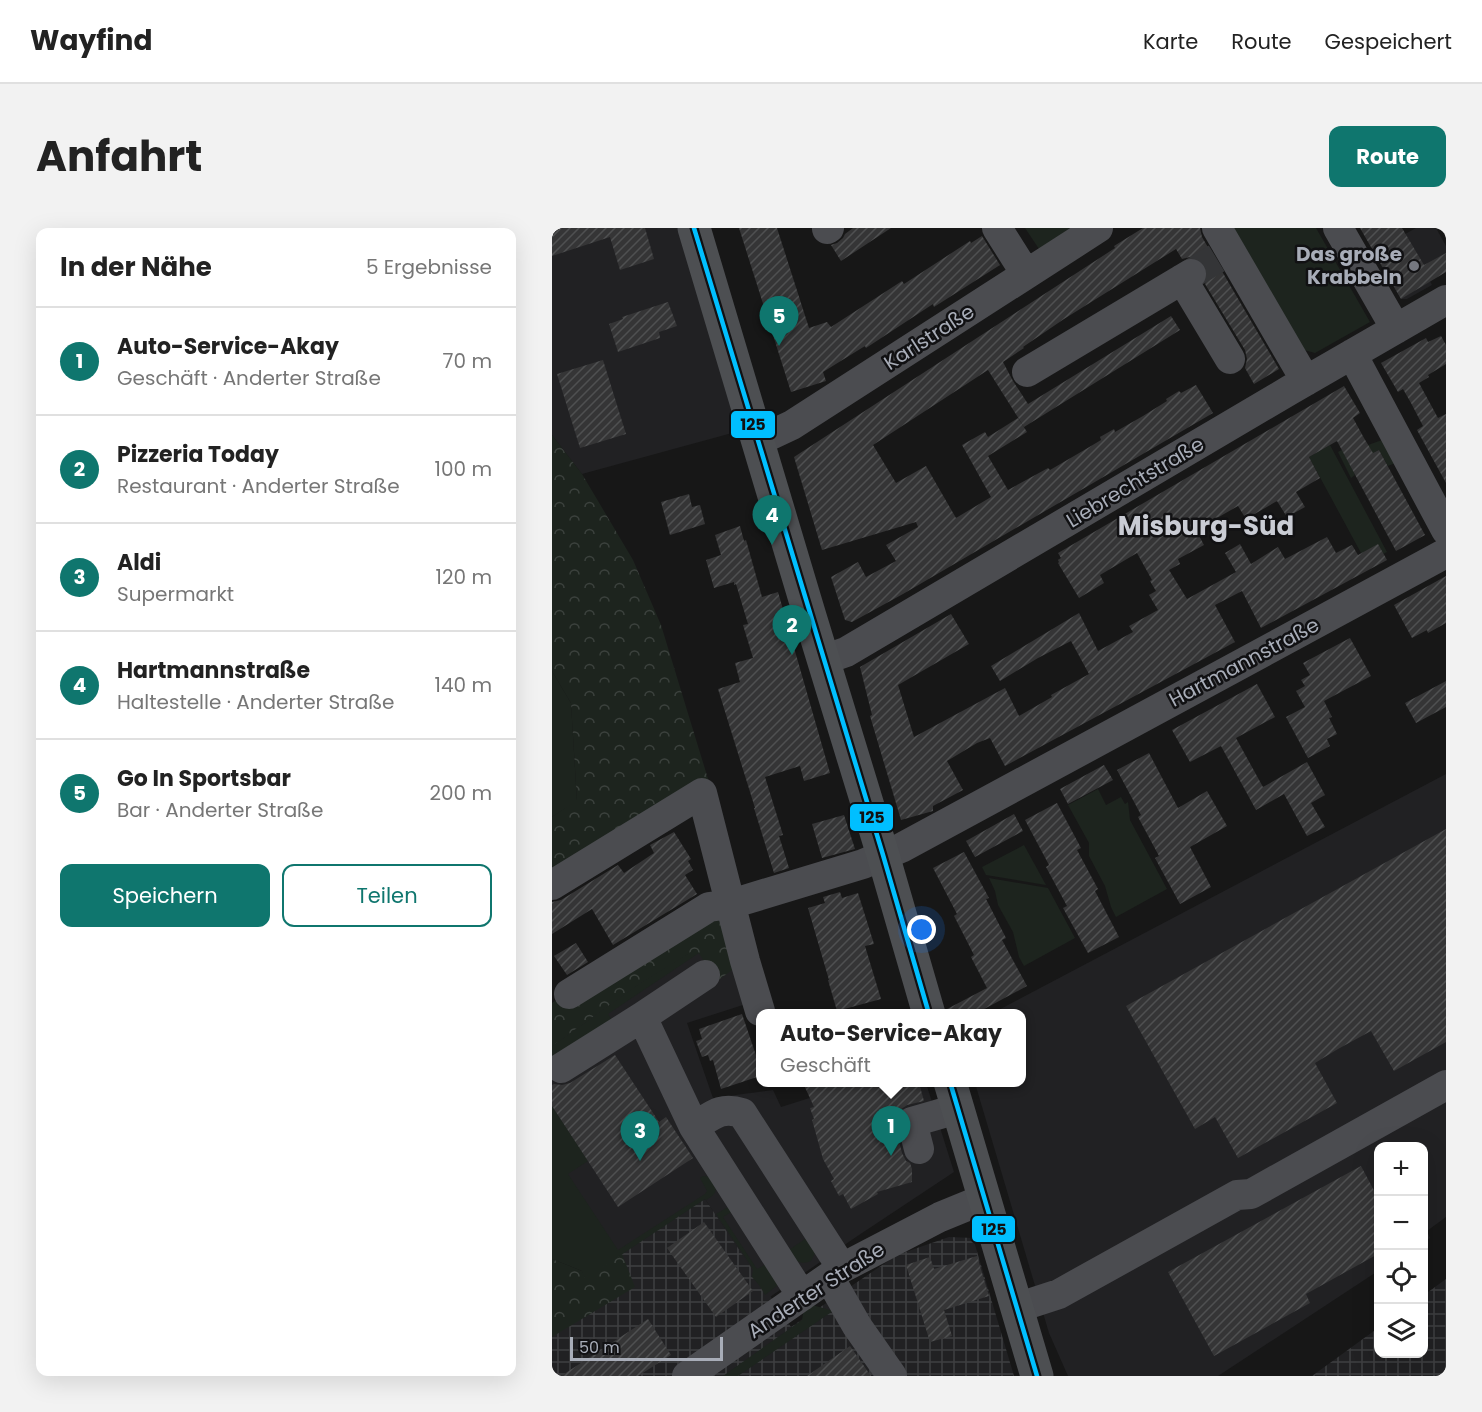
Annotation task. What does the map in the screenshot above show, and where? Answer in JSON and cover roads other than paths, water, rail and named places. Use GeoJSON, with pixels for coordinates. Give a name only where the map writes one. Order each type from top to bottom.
{"type":"FeatureCollection","features":[{"type":"Feature","properties":{"kind":"main road"},"geometry":{"type":"LineString","coordinates":[[694,228],[928,1009]]}},
{"type":"Feature","properties":{"kind":"main road"},"geometry":{"type":"LineString","coordinates":[[953,1096],[1037,1376]]}},
{"type":"Feature","properties":{"kind":"street"},"geometry":{"type":"LineString","coordinates":[[997,228],[1026,274]]}},
{"type":"Feature","properties":{"kind":"street","name":"Karlstraße"},"geometry":{"type":"LineString","coordinates":[[758,441],[792,425],[1098,228]]}},
{"type":"Feature","properties":{"kind":"street"},"geometry":{"type":"LineString","coordinates":[[1338,228],[1396,329]]}},
{"type":"Feature","properties":{"kind":"street"},"geometry":{"type":"LineString","coordinates":[[1222,245],[1306,381]]}},
{"type":"Feature","properties":{"kind":"street"},"geometry":{"type":"LineString","coordinates":[[1027,372],[1187,276],[1230,359]]}},
{"type":"Feature","properties":{"kind":"street","name":"Liebrechtstraße"},"geometry":{"type":"LineString","coordinates":[[823,660],[846,652],[1446,300]]}},
{"type":"Feature","properties":{"kind":"street"},"geometry":{"type":"LineString","coordinates":[[1352,354],[1446,530]]}},
{"type":"Feature","properties":{"kind":"street","name":"Hartmannstraße"},"geometry":{"type":"LineString","coordinates":[[569,994],[709,907],[731,904],[863,864],[901,848],[1446,553]]}},
{"type":"Feature","properties":{"kind":"street"},"geometry":{"type":"LineString","coordinates":[[552,885],[702,793],[745,962],[759,1009]]}},
{"type":"Feature","properties":{"kind":"street"},"geometry":{"type":"LineString","coordinates":[[561,1068],[705,975]]}},
{"type":"Feature","properties":{"kind":"street"},"geometry":{"type":"LineString","coordinates":[[642,1017],[694,1127],[802,1296]]}},
{"type":"Feature","properties":{"kind":"street"},"geometry":{"type":"LineString","coordinates":[[1016,1308],[1059,1294],[1237,1195],[1251,1194],[1446,1085]]}},
{"type":"Feature","properties":{"kind":"street"},"geometry":{"type":"LineString","coordinates":[[920,1149],[912,1122],[953,1096]]}},
{"type":"Feature","properties":{"kind":"street"},"geometry":{"type":"LineString","coordinates":[[694,1127],[718,1112],[731,1109],[742,1113],[835,1273],[857,1326],[892,1376]]}},
{"type":"Feature","properties":{"kind":"street","name":"Anderter Straße"},"geometry":{"type":"LineString","coordinates":[[687,1376],[835,1273],[920,1227],[984,1199]]}},
{"type":"Feature","properties":{"kind":"tunnel"},"geometry":{"type":"LineString","coordinates":[[1191,274],[1219,257]]}},
{"type":"Feature","properties":{"kind":"place","name":"Das große Krabbeln"},"geometry":{"type":"Point","coordinates":[1414,266]}},
{"type":"Feature","properties":{"kind":"place","name":"Go In Sportsbar"},"geometry":{"type":"Point","coordinates":[779,346]}},
{"type":"Feature","properties":{"kind":"place","name":"Hartmannstraße"},"geometry":{"type":"Point","coordinates":[772,545]}},
{"type":"Feature","properties":{"kind":"place","name":"Pizzeria Today"},"geometry":{"type":"Point","coordinates":[792,655]}},
{"type":"Feature","properties":{"kind":"place","name":"Auto-Service-Akay"},"geometry":{"type":"Point","coordinates":[891,1156]}},
{"type":"Feature","properties":{"kind":"place","name":"Aldi"},"geometry":{"type":"Point","coordinates":[640,1161]}},
{"type":"Feature","properties":{"kind":"district","name":"Misburg-Süd"},"geometry":{"type":"Point","coordinates":[1206,526]}}]}
